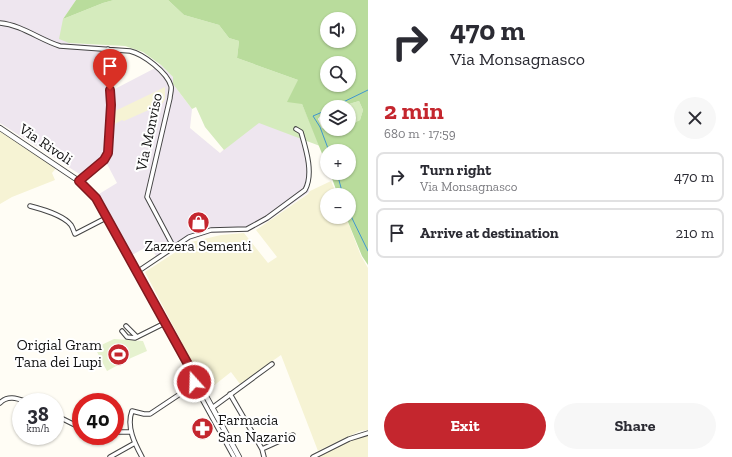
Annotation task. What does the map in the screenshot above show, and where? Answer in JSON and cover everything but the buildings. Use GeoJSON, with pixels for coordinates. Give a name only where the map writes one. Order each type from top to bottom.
{"type":"FeatureCollection","features":[{"type":"Feature","properties":{"kind":"street","name":"Via Monviso"},"geometry":{"type":"LineString","coordinates":[[0,23],[9,24],[60,46],[108,49],[138,53],[165,74],[171,86],[170,98],[147,197],[173,246]]}},
{"type":"Feature","properties":{"kind":"street"},"geometry":{"type":"LineString","coordinates":[[79,181],[104,160],[108,153],[111,105],[108,49]]}},
{"type":"Feature","properties":{"kind":"street","name":"Via Rivoli"},"geometry":{"type":"LineString","coordinates":[[0,128],[79,181],[96,198],[239,457]]}},
{"type":"Feature","properties":{"kind":"street"},"geometry":{"type":"LineString","coordinates":[[137,272],[189,236],[211,230],[247,229],[267,218],[306,190],[309,184],[308,156],[301,132],[296,129]]}},
{"type":"Feature","properties":{"kind":"street"},"geometry":{"type":"LineString","coordinates":[[30,206],[45,209],[66,221],[71,225],[75,234],[106,218]]}},
{"type":"Feature","properties":{"kind":"street"},"geometry":{"type":"LineString","coordinates":[[122,331],[127,337],[132,338],[165,324]]}},
{"type":"Feature","properties":{"kind":"street"},"geometry":{"type":"LineString","coordinates":[[126,326],[137,337]]}},
{"type":"Feature","properties":{"kind":"street"},"geometry":{"type":"LineString","coordinates":[[212,408],[272,364]]}},
{"type":"Feature","properties":{"kind":"street"},"geometry":{"type":"LineString","coordinates":[[142,457],[131,432],[130,419],[132,412],[150,414],[197,383]]}},
{"type":"Feature","properties":{"kind":"street"},"geometry":{"type":"LineString","coordinates":[[189,388],[192,392],[198,394],[202,399],[234,457]]}},
{"type":"Feature","properties":{"kind":"street"},"geometry":{"type":"LineString","coordinates":[[230,394],[262,448],[264,457]]}},
{"type":"Feature","properties":{"kind":"street"},"geometry":{"type":"LineString","coordinates":[[0,402],[12,397]]}},
{"type":"Feature","properties":{"kind":"street"},"geometry":{"type":"LineString","coordinates":[[124,432],[131,432]]}},
{"type":"Feature","properties":{"kind":"street"},"geometry":{"type":"LineString","coordinates":[[313,457],[349,439],[368,433]]}},
{"type":"Feature","properties":{"kind":"street"},"geometry":{"type":"LineString","coordinates":[[262,448],[293,435]]}},
{"type":"Feature","properties":{"kind":"street"},"geometry":{"type":"LineString","coordinates":[[110,457],[135,443]]}},
{"type":"Feature","properties":{"kind":"shaded area"},"geometry":{"type":"Polygon","coordinates":[[[0,0],[76,0],[63,19],[69,43],[107,46],[109,92],[161,65],[173,77],[173,84],[192,109],[190,128],[220,153],[257,119],[298,126],[308,160],[309,192],[268,221],[248,232],[211,233],[190,240],[158,260],[150,245],[132,255],[118,244],[106,220],[99,194],[117,183],[106,162],[81,175],[0,123],[0,0]]]}},
{"type":"Feature","properties":{"kind":"shaded area"},"geometry":{"type":"Polygon","coordinates":[[[165,87],[165,99],[162,104],[111,126],[113,112],[165,87]]]}},
{"type":"Feature","properties":{"kind":"shaded area"},"geometry":{"type":"Polygon","coordinates":[[[0,131],[57,167],[52,173],[55,180],[12,197],[0,204],[0,131]]]}},
{"type":"Feature","properties":{"kind":"shaded area"},"geometry":{"type":"Polygon","coordinates":[[[331,181],[334,188],[320,188],[320,224],[349,224],[361,256],[368,268],[368,430],[360,431],[318,451],[281,355],[240,384],[231,372],[207,391],[207,377],[204,372],[193,364],[145,272],[191,242],[221,235],[244,233],[268,263],[277,257],[256,230],[308,194],[310,191],[331,181]]]}},
{"type":"Feature","properties":{"kind":"shaded area"},"geometry":{"type":"Polygon","coordinates":[[[365,433],[368,433],[368,457],[318,457],[365,433]]]}},
{"type":"Feature","properties":{"kind":"green space"},"geometry":{"type":"Polygon","coordinates":[[[76,0],[114,0],[63,19],[76,0]]]}},
{"type":"Feature","properties":{"kind":"green space"},"geometry":{"type":"Polygon","coordinates":[[[114,0],[168,0],[184,15],[219,25],[229,38],[239,41],[237,58],[298,80],[302,104],[320,146],[259,123],[224,150],[205,127],[196,107],[192,109],[173,84],[173,77],[161,65],[143,52],[125,46],[69,43],[59,39],[63,19],[114,0]]]}},
{"type":"Feature","properties":{"kind":"green space"},"geometry":{"type":"Polygon","coordinates":[[[168,0],[368,0],[368,265],[362,256],[349,224],[356,224],[356,188],[335,188],[333,180],[356,180],[356,144],[320,144],[320,149],[302,104],[287,102],[298,80],[237,58],[239,41],[229,38],[219,25],[184,15],[168,0]]]}},
{"type":"Feature","properties":{"kind":"green space"},"geometry":{"type":"Polygon","coordinates":[[[359,101],[363,110],[360,120],[356,122],[356,102],[359,101]]]}},
{"type":"Feature","properties":{"kind":"green space","name":"Origial Gram Tana dei Lupi"},"geometry":{"type":"Polygon","coordinates":[[[114,339],[143,341],[147,351],[107,371],[95,348],[114,339]]]}},
{"type":"Feature","properties":{"kind":"waterway"},"geometry":{"type":"LineString","coordinates":[[347,100],[368,90]]}},
{"type":"Feature","properties":{"kind":"waterway"},"geometry":{"type":"LineString","coordinates":[[320,113],[313,116],[320,127]]}},
{"type":"Feature","properties":{"kind":"waterway"},"geometry":{"type":"LineString","coordinates":[[323,136],[326,144]]}},
{"type":"Feature","properties":{"kind":"waterway"},"geometry":{"type":"LineString","coordinates":[[339,180],[341,188]]}},
{"type":"Feature","properties":{"kind":"waterway"},"geometry":{"type":"LineString","coordinates":[[355,224],[368,251]]}},
{"type":"Feature","properties":{"kind":"place","name":"Zazzera Sementi"},"geometry":{"type":"Point","coordinates":[198,223]}},
{"type":"Feature","properties":{"kind":"place","name":"Origial Gram Tana dei Lupi"},"geometry":{"type":"Point","coordinates":[118,354]}},
{"type":"Feature","properties":{"kind":"place","name":"Farmacia San Nazario"},"geometry":{"type":"Point","coordinates":[203,429]}},
{"type":"Feature","properties":{"kind":"route"},"geometry":{"type":"LineString","coordinates":[[110,90],[111,105],[108,153],[104,160],[79,181],[96,198],[194,375],[196,379],[194,382]]}}]}
